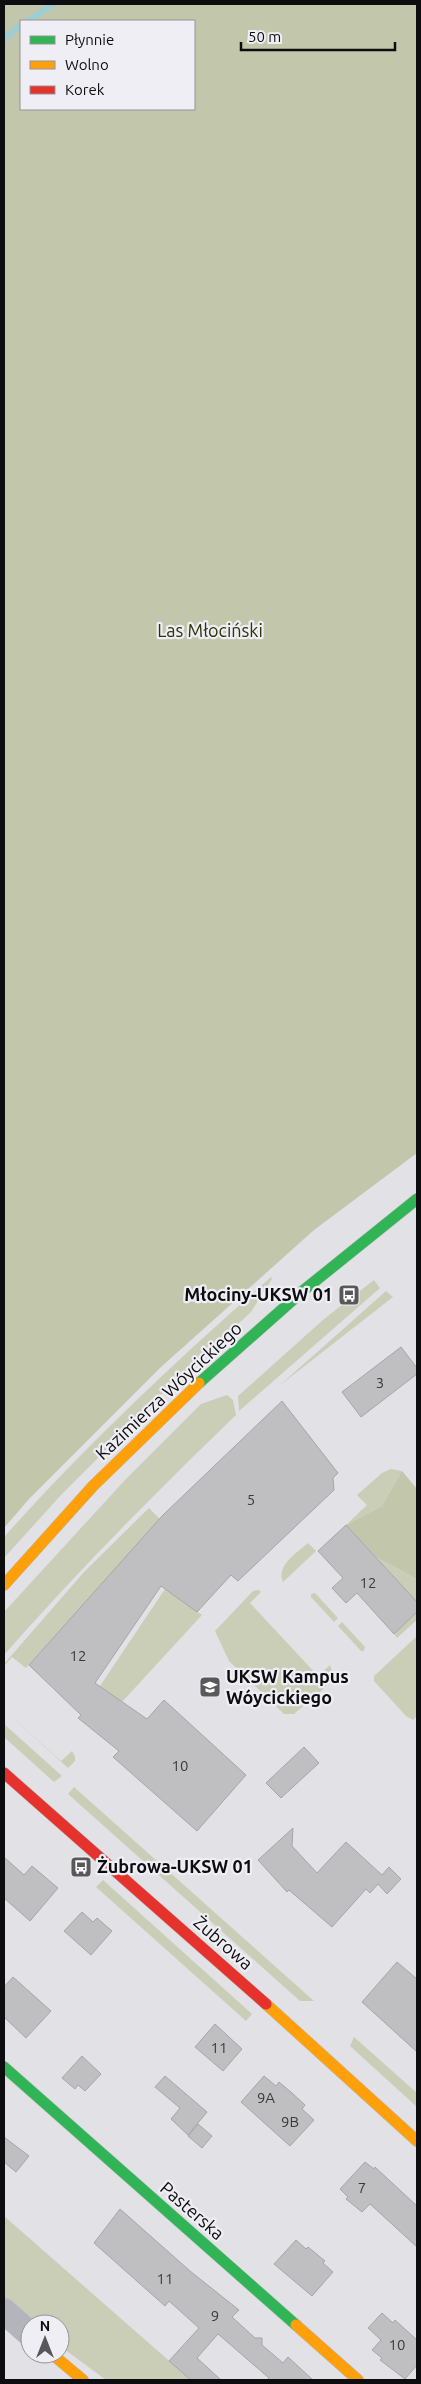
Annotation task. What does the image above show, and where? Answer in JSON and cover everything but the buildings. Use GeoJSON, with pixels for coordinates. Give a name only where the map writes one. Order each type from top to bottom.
{"type":"FeatureCollection","features":[{"type":"Feature","properties":{"kind":"street","name":"Kazimierza Wóycickiego"},"geometry":{"type":"LineString","coordinates":[[4,1585],[69,1512],[162,1418],[298,1294],[417,1198]]}},
{"type":"Feature","properties":{"kind":"street","name":"Żubrowa"},"geometry":{"type":"LineString","coordinates":[[4,1772],[417,2140]]}},
{"type":"Feature","properties":{"kind":"street","name":"Pasterska"},"geometry":{"type":"LineString","coordinates":[[4,2067],[358,2380]]}},
{"type":"Feature","properties":{"kind":"street"},"geometry":{"type":"LineString","coordinates":[[4,2311],[20,2325]]}},
{"type":"Feature","properties":{"kind":"street"},"geometry":{"type":"LineString","coordinates":[[64,2364],[83,2380]]}},
{"type":"Feature","properties":{"kind":"green space","name":"Las Młociński"},"geometry":{"type":"Polygon","coordinates":[[[4,4],[417,4],[417,1153],[314,1230],[161,1367],[29,1499],[4,1528],[4,4]]]}},
{"type":"Feature","properties":{"kind":"green space"},"geometry":{"type":"Polygon","coordinates":[[[271,1277],[272,1279],[251,1312],[160,1396],[62,1494],[4,1558],[4,1537],[35,1502],[100,1435],[271,1277]]]}},
{"type":"Feature","properties":{"kind":"green space"},"geometry":{"type":"Polygon","coordinates":[[[374,1280],[380,1288],[239,1411],[238,1396],[324,1319],[374,1280]]]}},
{"type":"Feature","properties":{"kind":"green space"},"geometry":{"type":"Polygon","coordinates":[[[386,1291],[393,1297],[279,1386],[386,1291]]]}},
{"type":"Feature","properties":{"kind":"green space"},"geometry":{"type":"Polygon","coordinates":[[[227,1395],[233,1400],[236,1415],[118,1532],[4,1655],[4,1612],[125,1480],[201,1404],[227,1395]]]}},
{"type":"Feature","properties":{"kind":"green space"},"geometry":{"type":"Polygon","coordinates":[[[391,1469],[402,1471],[382,1506],[346,1525],[367,1505],[357,1495],[382,1473],[391,1469]]]}},
{"type":"Feature","properties":{"kind":"green space"},"geometry":{"type":"Polygon","coordinates":[[[402,1471],[417,1489],[417,1579],[376,1557],[346,1525],[382,1506],[402,1471]]]}},
{"type":"Feature","properties":{"kind":"green space"},"geometry":{"type":"Polygon","coordinates":[[[149,1508],[187,1547],[151,1529],[26,1668],[12,1657],[4,1666],[84,1572],[149,1508]]]}},
{"type":"Feature","properties":{"kind":"green space"},"geometry":{"type":"Polygon","coordinates":[[[308,1543],[316,1551],[283,1582],[282,1570],[285,1565],[293,1555],[308,1543]]]}},
{"type":"Feature","properties":{"kind":"green space"},"geometry":{"type":"Polygon","coordinates":[[[376,1557],[417,1579],[417,1602],[376,1557]]]}},
{"type":"Feature","properties":{"kind":"green space"},"geometry":{"type":"Polygon","coordinates":[[[165,1589],[202,1615],[122,1702],[100,1686],[165,1589]]]}},
{"type":"Feature","properties":{"kind":"green space"},"geometry":{"type":"Polygon","coordinates":[[[259,1590],[261,1592],[250,1603],[318,1676],[330,1665],[332,1672],[326,1686],[294,1714],[284,1714],[229,1661],[215,1631],[253,1591],[259,1590]]]}},
{"type":"Feature","properties":{"kind":"green space"},"geometry":{"type":"Polygon","coordinates":[[[315,1593],[338,1618],[334,1622],[311,1597],[311,1594],[315,1593]]]}},
{"type":"Feature","properties":{"kind":"green space"},"geometry":{"type":"Polygon","coordinates":[[[417,1612],[417,1620],[397,1638],[394,1634],[417,1612]]]}},
{"type":"Feature","properties":{"kind":"green space"},"geometry":{"type":"Polygon","coordinates":[[[342,1622],[365,1647],[364,1651],[361,1651],[338,1626],[342,1622]]]}},
{"type":"Feature","properties":{"kind":"green space"},"geometry":{"type":"Polygon","coordinates":[[[417,1636],[417,1716],[413,1720],[406,1716],[374,1681],[374,1676],[417,1636]]]}},
{"type":"Feature","properties":{"kind":"green space"},"geometry":{"type":"Polygon","coordinates":[[[4,1710],[61,1761],[72,1751],[75,1761],[68,1768],[4,1710]]]}},
{"type":"Feature","properties":{"kind":"green space"},"geometry":{"type":"Polygon","coordinates":[[[4,1724],[62,1776],[54,1782],[4,1737],[4,1724]]]}},
{"type":"Feature","properties":{"kind":"green space"},"geometry":{"type":"Polygon","coordinates":[[[74,1787],[314,2001],[300,2001],[68,1794],[74,1787]]]}},
{"type":"Feature","properties":{"kind":"green space"},"geometry":{"type":"Polygon","coordinates":[[[103,1880],[252,2014],[246,2021],[96,1887],[103,1880]]]}},
{"type":"Feature","properties":{"kind":"green space"},"geometry":{"type":"Polygon","coordinates":[[[354,2037],[417,2093],[417,2107],[350,2046],[354,2037]]]}},
{"type":"Feature","properties":{"kind":"green space"},"geometry":{"type":"Polygon","coordinates":[[[4,2216],[191,2380],[106,2380],[70,2353],[70,2314],[23,2314],[4,2297],[4,2216]]]}},
{"type":"Feature","properties":{"kind":"waterway"},"geometry":{"type":"LineString","coordinates":[[29,20],[53,4]]}},
{"type":"Feature","properties":{"kind":"waterway"},"geometry":{"type":"LineString","coordinates":[[4,39],[20,26]]}},
{"type":"Feature","properties":{"kind":"traffic: fast"},"geometry":{"type":"LineString","coordinates":[[199,1383],[304,1290],[417,1199]]}},
{"type":"Feature","properties":{"kind":"traffic: fast"},"geometry":{"type":"LineString","coordinates":[[4,2067],[296,2325]]}},
{"type":"Feature","properties":{"kind":"traffic: slow"},"geometry":{"type":"LineString","coordinates":[[4,1585],[93,1486],[199,1383]]}},
{"type":"Feature","properties":{"kind":"traffic: slow"},"geometry":{"type":"LineString","coordinates":[[266,2004],[417,2141]]}},
{"type":"Feature","properties":{"kind":"traffic: slow"},"geometry":{"type":"LineString","coordinates":[[296,2325],[358,2380]]}},
{"type":"Feature","properties":{"kind":"traffic: slow"},"geometry":{"type":"LineString","coordinates":[[64,2364],[83,2380]]}},
{"type":"Feature","properties":{"kind":"traffic: jam"},"geometry":{"type":"LineString","coordinates":[[4,1773],[266,2004]]}},
{"type":"Feature","properties":{"kind":"place","name":"Młociny-UKSW 01"},"geometry":{"type":"Point","coordinates":[349,1295]}},
{"type":"Feature","properties":{"kind":"place","name":"UKSW Kampus Wóycickiego"},"geometry":{"type":"Point","coordinates":[210,1687]}},
{"type":"Feature","properties":{"kind":"place","name":"Żubrowa-UKSW 01"},"geometry":{"type":"Point","coordinates":[81,1867]}}]}
